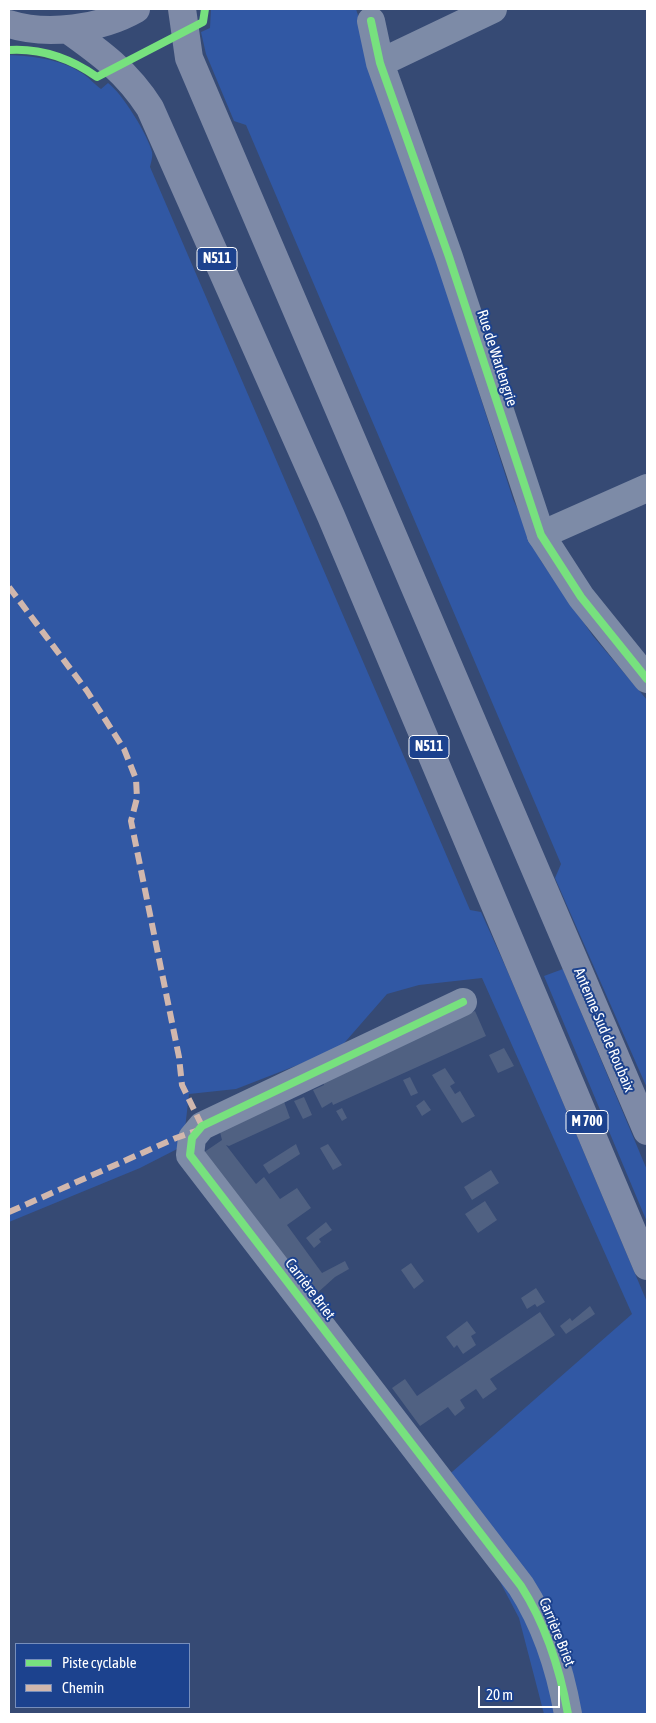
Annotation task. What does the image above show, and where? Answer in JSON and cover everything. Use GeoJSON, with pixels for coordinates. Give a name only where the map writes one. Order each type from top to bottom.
{"type":"FeatureCollection","features":[{"type":"Feature","properties":{"kind":"highway"},"geometry":{"type":"LineString","coordinates":[[12,27],[67,29],[100,23],[136,9]]}},
{"type":"Feature","properties":{"kind":"highway","name":"Antenne Sud de Roubaix"},"geometry":{"type":"LineString","coordinates":[[182,9],[189,58],[647,1130]]}},
{"type":"Feature","properties":{"kind":"highway","name":"N511"},"geometry":{"type":"LineString","coordinates":[[67,29],[116,65],[135,85],[150,108],[331,516],[528,978]]}},
{"type":"Feature","properties":{"kind":"highway","name":"M 700"},"geometry":{"type":"LineString","coordinates":[[528,978],[647,1266]]}},
{"type":"Feature","properties":{"kind":"street"},"geometry":{"type":"LineString","coordinates":[[380,63],[493,9]]}},
{"type":"Feature","properties":{"kind":"street","name":"Rue de Warlengrie"},"geometry":{"type":"LineString","coordinates":[[371,21],[380,63],[449,258],[541,534],[581,597],[647,678]]}},
{"type":"Feature","properties":{"kind":"street"},"geometry":{"type":"LineString","coordinates":[[541,534],[647,488]]}},
{"type":"Feature","properties":{"kind":"street","name":"Carrière Briet"},"geometry":{"type":"LineString","coordinates":[[463,1002],[202,1126],[192,1138],[190,1155],[521,1586],[532,1603],[557,1664],[568,1714]]}},
{"type":"Feature","properties":{"kind":"shaded area"},"geometry":{"type":"Polygon","coordinates":[[[211,9],[356,9],[513,499],[541,561],[593,636],[647,700],[647,1088],[555,878],[561,864],[246,125],[234,121],[206,54],[201,32],[210,28],[211,9]]]}},
{"type":"Feature","properties":{"kind":"shaded area"},"geometry":{"type":"Polygon","coordinates":[[[9,55],[36,57],[64,64],[83,74],[101,89],[108,83],[127,105],[145,135],[152,154],[150,167],[470,910],[481,912],[507,970],[647,1302],[647,1714],[544,1714],[519,1618],[497,1576],[436,1486],[632,1314],[482,978],[419,985],[387,994],[339,1049],[236,1089],[189,1094],[183,1146],[140,1168],[9,1222],[9,55]]]}},
{"type":"Feature","properties":{"kind":"shaded area"},"geometry":{"type":"Polygon","coordinates":[[[563,969],[647,1170],[647,1222],[544,976],[563,969]]]}},
{"type":"Feature","properties":{"kind":"building"},"geometry":{"type":"Polygon","coordinates":[[[475,1011],[486,1036],[333,1105],[332,1102],[322,1108],[313,1090],[324,1085],[322,1080],[475,1011]]]}},
{"type":"Feature","properties":{"kind":"building"},"geometry":{"type":"Polygon","coordinates":[[[504,1048],[514,1066],[498,1073],[489,1055],[504,1048]]]}},
{"type":"Feature","properties":{"kind":"building"},"geometry":{"type":"Polygon","coordinates":[[[445,1068],[455,1083],[450,1086],[455,1094],[460,1091],[475,1116],[462,1123],[432,1075],[445,1068]]]}},
{"type":"Feature","properties":{"kind":"building"},"geometry":{"type":"Polygon","coordinates":[[[410,1077],[418,1093],[411,1096],[403,1080],[410,1077]]]}},
{"type":"Feature","properties":{"kind":"building"},"geometry":{"type":"Polygon","coordinates":[[[304,1097],[312,1115],[303,1119],[294,1101],[304,1097]]]}},
{"type":"Feature","properties":{"kind":"building"},"geometry":{"type":"Polygon","coordinates":[[[283,1099],[290,1118],[229,1146],[226,1145],[256,1184],[264,1177],[280,1199],[297,1188],[311,1208],[287,1225],[322,1273],[345,1261],[349,1269],[335,1277],[315,1295],[307,1284],[300,1289],[200,1155],[222,1140],[219,1128],[283,1099]]]}},
{"type":"Feature","properties":{"kind":"building"},"geometry":{"type":"Polygon","coordinates":[[[424,1100],[431,1110],[422,1116],[416,1106],[424,1100]]]}},
{"type":"Feature","properties":{"kind":"building"},"geometry":{"type":"Polygon","coordinates":[[[342,1108],[347,1118],[342,1121],[336,1111],[342,1108]]]}},
{"type":"Feature","properties":{"kind":"building"},"geometry":{"type":"Polygon","coordinates":[[[296,1144],[300,1154],[269,1174],[263,1165],[296,1144]]]}},
{"type":"Feature","properties":{"kind":"building"},"geometry":{"type":"Polygon","coordinates":[[[328,1144],[342,1165],[333,1170],[320,1148],[328,1144]]]}},
{"type":"Feature","properties":{"kind":"building"},"geometry":{"type":"Polygon","coordinates":[[[491,1170],[499,1183],[472,1200],[464,1187],[491,1170]]]}},
{"type":"Feature","properties":{"kind":"building"},"geometry":{"type":"Polygon","coordinates":[[[485,1201],[497,1220],[478,1233],[465,1214],[485,1201]]]}},
{"type":"Feature","properties":{"kind":"building"},"geometry":{"type":"Polygon","coordinates":[[[326,1222],[332,1230],[319,1239],[321,1242],[314,1248],[306,1238],[326,1222]]]}},
{"type":"Feature","properties":{"kind":"building"},"geometry":{"type":"Polygon","coordinates":[[[411,1263],[424,1281],[414,1289],[401,1270],[411,1263]]]}},
{"type":"Feature","properties":{"kind":"building"},"geometry":{"type":"Polygon","coordinates":[[[536,1288],[545,1302],[537,1307],[535,1304],[527,1309],[521,1298],[536,1288]]]}},
{"type":"Feature","properties":{"kind":"building"},"geometry":{"type":"Polygon","coordinates":[[[590,1306],[595,1314],[566,1334],[560,1326],[570,1318],[572,1321],[590,1306]]]}},
{"type":"Feature","properties":{"kind":"building"},"geometry":{"type":"Polygon","coordinates":[[[540,1312],[555,1335],[490,1379],[497,1389],[483,1399],[476,1389],[460,1400],[465,1408],[455,1416],[448,1407],[420,1426],[392,1388],[405,1379],[417,1396],[540,1312]]]}},
{"type":"Feature","properties":{"kind":"building"},"geometry":{"type":"Polygon","coordinates":[[[467,1321],[476,1333],[471,1336],[476,1345],[463,1354],[457,1345],[454,1348],[446,1337],[467,1321]]]}},
{"type":"Feature","properties":{"kind":"marked path"},"geometry":{"type":"LineString","coordinates":[[9,587],[87,691],[124,749],[136,779],[137,798],[131,821],[179,1057],[182,1085],[202,1126]]}},
{"type":"Feature","properties":{"kind":"marked path"},"geometry":{"type":"LineString","coordinates":[[9,1212],[176,1138],[196,1131]]}},
{"type":"Feature","properties":{"kind":"cycle path"},"geometry":{"type":"LineString","coordinates":[[9,50],[33,51],[55,56],[76,64],[97,77],[203,22],[205,9]]}},
{"type":"Feature","properties":{"kind":"cycle path"},"geometry":{"type":"LineString","coordinates":[[371,21],[380,63],[449,257],[541,535],[581,597],[647,679]]}},
{"type":"Feature","properties":{"kind":"cycle path"},"geometry":{"type":"LineString","coordinates":[[463,1002],[202,1126],[192,1138],[190,1155],[521,1586],[538,1616],[551,1648],[561,1680],[568,1714]]}}]}
